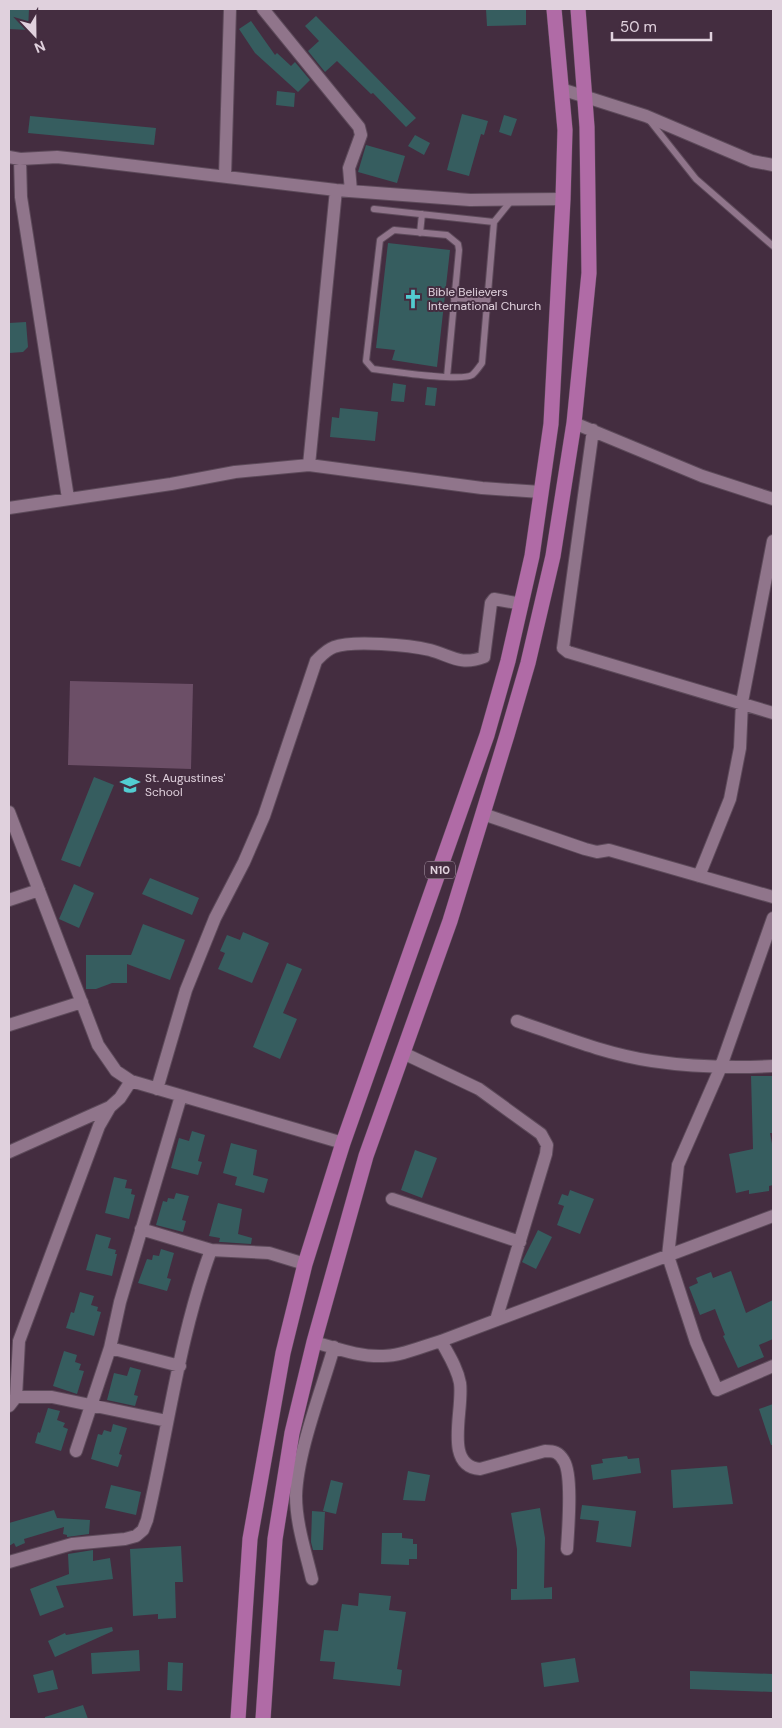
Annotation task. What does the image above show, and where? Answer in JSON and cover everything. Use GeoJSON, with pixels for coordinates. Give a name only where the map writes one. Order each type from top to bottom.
{"type":"FeatureCollection","features":[{"type":"Feature","properties":{"kind":"main road","name":"N10"},"geometry":{"type":"LineString","coordinates":[[238,1719],[250,1539],[283,1353],[305,1264],[343,1143],[487,735],[522,604],[532,556],[551,424],[563,200],[565,130],[554,9]]}},
{"type":"Feature","properties":{"kind":"main road","name":"N10"},"geometry":{"type":"LineString","coordinates":[[263,1719],[275,1539],[292,1433],[314,1342],[366,1156],[450,921],[483,814],[518,699],[545,593],[574,422],[589,273],[589,195],[578,9]]}},
{"type":"Feature","properties":{"kind":"main road"},"geometry":{"type":"LineString","coordinates":[[270,1427],[292,1433]]}},
{"type":"Feature","properties":{"kind":"street"},"geometry":{"type":"LineString","coordinates":[[225,176],[227,9]]}},
{"type":"Feature","properties":{"kind":"street"},"geometry":{"type":"LineString","coordinates":[[263,9],[360,127],[361,135],[349,168],[351,190]]}},
{"type":"Feature","properties":{"kind":"street"},"geometry":{"type":"LineString","coordinates":[[561,89],[646,116],[752,161],[773,165]]}},
{"type":"Feature","properties":{"kind":"street"},"geometry":{"type":"LineString","coordinates":[[68,498],[14,158],[56,157],[336,190],[470,200],[563,200]]}},
{"type":"Feature","properties":{"kind":"street"},"geometry":{"type":"LineString","coordinates":[[309,465],[336,190]]}},
{"type":"Feature","properties":{"kind":"street"},"geometry":{"type":"LineString","coordinates":[[574,422],[702,476],[773,499]]}},
{"type":"Feature","properties":{"kind":"street"},"geometry":{"type":"LineString","coordinates":[[593,430],[563,648],[568,652],[742,702],[773,713]]}},
{"type":"Feature","properties":{"kind":"street"},"geometry":{"type":"LineString","coordinates":[[9,508],[171,484],[234,472],[309,465],[482,488],[542,492]]}},
{"type":"Feature","properties":{"kind":"street"},"geometry":{"type":"LineString","coordinates":[[699,876],[730,799],[740,748],[742,702],[773,542]]}},
{"type":"Feature","properties":{"kind":"street"},"geometry":{"type":"LineString","coordinates":[[157,1089],[186,990],[215,918],[244,862],[264,816],[316,661],[324,652],[336,646],[359,644],[408,646],[432,651],[458,661],[473,661],[484,657],[491,603],[494,599],[522,604]]}},
{"type":"Feature","properties":{"kind":"street"},"geometry":{"type":"LineString","coordinates":[[9,812],[13,833],[39,890],[98,1045],[116,1071],[131,1081],[343,1143]]}},
{"type":"Feature","properties":{"kind":"street"},"geometry":{"type":"LineString","coordinates":[[483,814],[585,849],[597,852],[609,850],[773,897]]}},
{"type":"Feature","properties":{"kind":"street"},"geometry":{"type":"LineString","coordinates":[[9,900],[39,890]]}},
{"type":"Feature","properties":{"kind":"street"},"geometry":{"type":"LineString","coordinates":[[773,918],[720,1068],[678,1166],[668,1256],[696,1342],[717,1390],[773,1366]]}},
{"type":"Feature","properties":{"kind":"street"},"geometry":{"type":"LineString","coordinates":[[9,1025],[82,1002]]}},
{"type":"Feature","properties":{"kind":"street"},"geometry":{"type":"LineString","coordinates":[[516,1021],[594,1048],[650,1061],[720,1068],[773,1066]]}},
{"type":"Feature","properties":{"kind":"street"},"geometry":{"type":"LineString","coordinates":[[403,1052],[479,1089],[541,1134],[546,1145],[546,1154],[496,1320]]}},
{"type":"Feature","properties":{"kind":"street"},"geometry":{"type":"LineString","coordinates":[[131,1081],[120,1098],[110,1107],[99,1126],[19,1341],[12,1401],[52,1397],[90,1403],[167,1421]]}},
{"type":"Feature","properties":{"kind":"street"},"geometry":{"type":"LineString","coordinates":[[76,1451],[90,1403],[110,1348],[141,1229],[181,1096]]}},
{"type":"Feature","properties":{"kind":"street"},"geometry":{"type":"LineString","coordinates":[[9,1152],[110,1107]]}},
{"type":"Feature","properties":{"kind":"street"},"geometry":{"type":"LineString","coordinates":[[392,1199],[520,1242]]}},
{"type":"Feature","properties":{"kind":"street"},"geometry":{"type":"LineString","coordinates":[[314,1342],[352,1353],[384,1356],[441,1341],[773,1216]]}},
{"type":"Feature","properties":{"kind":"street"},"geometry":{"type":"LineString","coordinates":[[141,1229],[211,1250],[269,1253],[305,1264]]}},
{"type":"Feature","properties":{"kind":"street"},"geometry":{"type":"LineString","coordinates":[[9,1562],[72,1544],[125,1539],[136,1536],[143,1530],[159,1469],[167,1421],[202,1275],[211,1250]]}},
{"type":"Feature","properties":{"kind":"street"},"geometry":{"type":"LineString","coordinates":[[441,1341],[454,1364],[460,1383],[458,1450],[462,1461],[470,1468],[480,1469],[545,1451],[553,1451],[559,1454],[564,1460],[568,1476],[567,1549]]}},
{"type":"Feature","properties":{"kind":"street"},"geometry":{"type":"LineString","coordinates":[[312,1579],[299,1523],[296,1496],[307,1442],[334,1347]]}},
{"type":"Feature","properties":{"kind":"street"},"geometry":{"type":"LineString","coordinates":[[110,1348],[180,1366]]}},
{"type":"Feature","properties":{"kind":"lane"},"geometry":{"type":"LineString","coordinates":[[646,116],[696,179],[773,246]]}},
{"type":"Feature","properties":{"kind":"lane"},"geometry":{"type":"LineString","coordinates":[[447,376],[458,244],[447,236],[394,230],[380,240],[366,361],[373,369],[464,378],[472,376],[482,363],[494,222],[512,200]]}},
{"type":"Feature","properties":{"kind":"lane"},"geometry":{"type":"LineString","coordinates":[[374,209],[494,222]]}},
{"type":"Feature","properties":{"kind":"lane"},"geometry":{"type":"LineString","coordinates":[[420,233],[422,214]]}},
{"type":"Feature","properties":{"kind":"lane"},"geometry":{"type":"LineString","coordinates":[[454,298],[487,300]]}},
{"type":"Feature","properties":{"kind":"shaded area"},"geometry":{"type":"Polygon","coordinates":[[[70,681],[193,684],[191,769],[68,765],[70,681]]]}},
{"type":"Feature","properties":{"kind":"building"},"geometry":{"type":"Polygon","coordinates":[[[9,9],[29,9],[28,30],[9,29],[9,9]]]}},
{"type":"Feature","properties":{"kind":"building"},"geometry":{"type":"Polygon","coordinates":[[[486,9],[526,9],[526,25],[487,26],[486,9]]]}},
{"type":"Feature","properties":{"kind":"building"},"geometry":{"type":"Polygon","coordinates":[[[316,16],[416,118],[406,127],[373,93],[371,94],[337,61],[325,72],[308,51],[319,41],[305,26],[316,16]]]}},
{"type":"Feature","properties":{"kind":"building"},"geometry":{"type":"Polygon","coordinates":[[[251,21],[275,55],[277,53],[291,66],[295,62],[310,80],[298,92],[255,53],[239,29],[251,21]]]}},
{"type":"Feature","properties":{"kind":"building"},"geometry":{"type":"Polygon","coordinates":[[[277,91],[295,93],[294,107],[276,105],[277,91]]]}},
{"type":"Feature","properties":{"kind":"building"},"geometry":{"type":"Polygon","coordinates":[[[462,114],[488,121],[484,135],[481,134],[469,176],[447,170],[462,114]]]}},
{"type":"Feature","properties":{"kind":"building"},"geometry":{"type":"Polygon","coordinates":[[[504,115],[517,119],[511,136],[499,132],[504,115]]]}},
{"type":"Feature","properties":{"kind":"building"},"geometry":{"type":"Polygon","coordinates":[[[30,116],[156,128],[154,145],[28,133],[30,116]]]}},
{"type":"Feature","properties":{"kind":"building"},"geometry":{"type":"Polygon","coordinates":[[[415,135],[430,143],[424,155],[408,146],[415,135]]]}},
{"type":"Feature","properties":{"kind":"building"},"geometry":{"type":"Polygon","coordinates":[[[366,145],[405,156],[397,183],[358,172],[366,145]]]}},
{"type":"Feature","properties":{"kind":"building","name":"Bible Believers International Church"},"geometry":{"type":"Polygon","coordinates":[[[388,243],[450,250],[437,367],[392,360],[395,350],[376,348],[388,243]]]}},
{"type":"Feature","properties":{"kind":"building"},"geometry":{"type":"Polygon","coordinates":[[[26,322],[28,347],[23,352],[9,353],[9,323],[26,322]]]}},
{"type":"Feature","properties":{"kind":"building"},"geometry":{"type":"Polygon","coordinates":[[[393,383],[406,385],[404,402],[391,401],[393,383]]]}},
{"type":"Feature","properties":{"kind":"building"},"geometry":{"type":"Polygon","coordinates":[[[427,387],[437,388],[435,406],[425,405],[427,387]]]}},
{"type":"Feature","properties":{"kind":"building"},"geometry":{"type":"Polygon","coordinates":[[[340,408],[378,412],[375,441],[330,437],[332,417],[339,418],[340,408]]]}},
{"type":"Feature","properties":{"kind":"building"},"geometry":{"type":"Polygon","coordinates":[[[94,777],[114,785],[80,867],[61,860],[94,777]]]}},
{"type":"Feature","properties":{"kind":"building"},"geometry":{"type":"Polygon","coordinates":[[[150,878],[199,898],[192,915],[142,894],[150,878]]]}},
{"type":"Feature","properties":{"kind":"building"},"geometry":{"type":"Polygon","coordinates":[[[74,884],[94,893],[79,928],[59,919],[74,884]]]}},
{"type":"Feature","properties":{"kind":"building"},"geometry":{"type":"Polygon","coordinates":[[[143,924],[185,940],[170,980],[127,964],[127,983],[112,983],[96,989],[86,989],[86,955],[131,955],[143,924]]]}},
{"type":"Feature","properties":{"kind":"building"},"geometry":{"type":"Polygon","coordinates":[[[243,932],[269,943],[252,983],[218,969],[225,953],[220,951],[227,935],[240,940],[243,932]]]}},
{"type":"Feature","properties":{"kind":"building"},"geometry":{"type":"Polygon","coordinates":[[[287,963],[302,969],[283,1013],[297,1019],[280,1059],[253,1047],[287,963]]]}},
{"type":"Feature","properties":{"kind":"building"},"geometry":{"type":"Polygon","coordinates":[[[751,1076],[772,1076],[773,1133],[770,1133],[773,1149],[773,1185],[769,1186],[769,1191],[749,1194],[749,1190],[736,1193],[729,1154],[753,1149],[751,1076]]]}},
{"type":"Feature","properties":{"kind":"building"},"geometry":{"type":"Polygon","coordinates":[[[192,1131],[205,1135],[198,1161],[202,1162],[198,1175],[171,1168],[179,1138],[189,1141],[192,1131]]]}},
{"type":"Feature","properties":{"kind":"building"},"geometry":{"type":"Polygon","coordinates":[[[231,1143],[257,1150],[253,1175],[268,1179],[264,1193],[235,1185],[237,1177],[223,1173],[231,1143]]]}},
{"type":"Feature","properties":{"kind":"building"},"geometry":{"type":"Polygon","coordinates":[[[415,1150],[437,1158],[422,1198],[401,1190],[415,1150]]]}},
{"type":"Feature","properties":{"kind":"building"},"geometry":{"type":"Polygon","coordinates":[[[114,1177],[127,1180],[125,1188],[132,1189],[131,1194],[135,1195],[129,1219],[105,1213],[114,1177]]]}},
{"type":"Feature","properties":{"kind":"building"},"geometry":{"type":"Polygon","coordinates":[[[570,1190],[594,1199],[580,1234],[557,1225],[564,1206],[558,1204],[562,1194],[568,1196],[570,1190]]]}},
{"type":"Feature","properties":{"kind":"building"},"geometry":{"type":"Polygon","coordinates":[[[176,1193],[189,1196],[182,1220],[186,1221],[183,1232],[156,1225],[163,1201],[167,1202],[168,1198],[174,1199],[176,1193]]]}},
{"type":"Feature","properties":{"kind":"building"},"geometry":{"type":"Polygon","coordinates":[[[218,1203],[242,1209],[238,1234],[252,1238],[251,1244],[219,1242],[220,1238],[209,1236],[218,1203]]]}},
{"type":"Feature","properties":{"kind":"building"},"geometry":{"type":"Polygon","coordinates":[[[538,1230],[552,1237],[536,1269],[522,1262],[538,1230]]]}},
{"type":"Feature","properties":{"kind":"building"},"geometry":{"type":"Polygon","coordinates":[[[96,1234],[111,1238],[108,1248],[116,1250],[115,1254],[117,1254],[112,1276],[86,1270],[96,1234]]]}},
{"type":"Feature","properties":{"kind":"building"},"geometry":{"type":"Polygon","coordinates":[[[161,1249],[174,1253],[167,1278],[171,1279],[167,1291],[138,1283],[147,1259],[152,1260],[153,1255],[159,1256],[161,1249]]]}},
{"type":"Feature","properties":{"kind":"building"},"geometry":{"type":"Polygon","coordinates":[[[731,1271],[746,1313],[773,1300],[773,1339],[759,1345],[764,1357],[738,1368],[723,1336],[725,1335],[715,1309],[700,1315],[689,1287],[698,1283],[696,1278],[711,1272],[713,1278],[731,1271]]]}},
{"type":"Feature","properties":{"kind":"building"},"geometry":{"type":"Polygon","coordinates":[[[80,1292],[94,1296],[91,1305],[98,1307],[97,1311],[101,1312],[94,1336],[66,1328],[71,1312],[74,1313],[80,1292]]]}},
{"type":"Feature","properties":{"kind":"building"},"geometry":{"type":"Polygon","coordinates":[[[64,1351],[77,1355],[75,1362],[81,1364],[79,1370],[84,1371],[77,1394],[53,1386],[64,1351]]]}},
{"type":"Feature","properties":{"kind":"building"},"geometry":{"type":"Polygon","coordinates":[[[130,1367],[141,1370],[134,1395],[138,1396],[135,1406],[107,1400],[114,1373],[127,1376],[130,1367]]]}},
{"type":"Feature","properties":{"kind":"building"},"geometry":{"type":"Polygon","coordinates":[[[773,1404],[773,1445],[771,1445],[759,1409],[773,1404]]]}},
{"type":"Feature","properties":{"kind":"building"},"geometry":{"type":"Polygon","coordinates":[[[48,1408],[60,1411],[57,1420],[65,1423],[63,1427],[68,1429],[61,1451],[35,1443],[48,1408]]]}},
{"type":"Feature","properties":{"kind":"building"},"geometry":{"type":"Polygon","coordinates":[[[113,1424],[127,1428],[119,1454],[122,1455],[118,1467],[91,1459],[98,1434],[102,1435],[104,1430],[111,1432],[113,1424]]]}},
{"type":"Feature","properties":{"kind":"building"},"geometry":{"type":"Polygon","coordinates":[[[627,1456],[628,1459],[639,1458],[641,1473],[593,1480],[591,1465],[603,1463],[602,1459],[627,1456]]]}},
{"type":"Feature","properties":{"kind":"building"},"geometry":{"type":"Polygon","coordinates":[[[727,1466],[733,1504],[673,1508],[671,1470],[727,1466]]]}},
{"type":"Feature","properties":{"kind":"building"},"geometry":{"type":"Polygon","coordinates":[[[408,1471],[430,1475],[425,1501],[403,1500],[408,1471]]]}},
{"type":"Feature","properties":{"kind":"building"},"geometry":{"type":"Polygon","coordinates":[[[331,1480],[343,1483],[336,1514],[323,1511],[331,1480]]]}},
{"type":"Feature","properties":{"kind":"building"},"geometry":{"type":"Polygon","coordinates":[[[111,1485],[141,1492],[136,1515],[105,1508],[111,1485]]]}},
{"type":"Feature","properties":{"kind":"building"},"geometry":{"type":"Polygon","coordinates":[[[582,1505],[636,1511],[631,1547],[596,1542],[599,1521],[580,1519],[582,1505]]]}},
{"type":"Feature","properties":{"kind":"building"},"geometry":{"type":"Polygon","coordinates":[[[540,1508],[545,1538],[544,1588],[552,1587],[552,1599],[511,1600],[511,1589],[517,1589],[517,1549],[511,1513],[540,1508]]]}},
{"type":"Feature","properties":{"kind":"building"},"geometry":{"type":"Polygon","coordinates":[[[54,1510],[57,1518],[90,1520],[89,1534],[67,1537],[67,1535],[63,1534],[64,1527],[24,1539],[25,1543],[16,1547],[14,1543],[9,1546],[9,1523],[54,1510]]]}},
{"type":"Feature","properties":{"kind":"building"},"geometry":{"type":"Polygon","coordinates":[[[312,1511],[325,1512],[323,1550],[313,1550],[311,1542],[312,1511]]]}},
{"type":"Feature","properties":{"kind":"building"},"geometry":{"type":"Polygon","coordinates":[[[382,1533],[402,1533],[402,1538],[413,1539],[413,1544],[417,1544],[417,1559],[409,1559],[409,1565],[381,1564],[382,1533]]]}},
{"type":"Feature","properties":{"kind":"building"},"geometry":{"type":"Polygon","coordinates":[[[181,1546],[183,1582],[175,1582],[176,1618],[158,1619],[158,1614],[133,1616],[130,1549],[181,1546]]]}},
{"type":"Feature","properties":{"kind":"building"},"geometry":{"type":"Polygon","coordinates":[[[93,1550],[93,1561],[110,1558],[113,1579],[56,1586],[64,1607],[40,1616],[30,1589],[69,1574],[68,1554],[93,1550]]]}},
{"type":"Feature","properties":{"kind":"building"},"geometry":{"type":"Polygon","coordinates":[[[359,1593],[391,1596],[389,1610],[406,1612],[397,1669],[402,1670],[400,1686],[333,1679],[335,1662],[320,1661],[324,1630],[338,1631],[342,1604],[358,1606],[359,1593]]]}},
{"type":"Feature","properties":{"kind":"building"},"geometry":{"type":"Polygon","coordinates":[[[112,1627],[113,1631],[55,1657],[48,1641],[65,1633],[66,1635],[112,1627]]]}},
{"type":"Feature","properties":{"kind":"building"},"geometry":{"type":"Polygon","coordinates":[[[139,1650],[140,1671],[92,1674],[91,1653],[139,1650]]]}},
{"type":"Feature","properties":{"kind":"building"},"geometry":{"type":"Polygon","coordinates":[[[575,1658],[579,1682],[544,1687],[541,1663],[575,1658]]]}},
{"type":"Feature","properties":{"kind":"building"},"geometry":{"type":"Polygon","coordinates":[[[168,1662],[183,1663],[182,1691],[167,1690],[168,1662]]]}},
{"type":"Feature","properties":{"kind":"building"},"geometry":{"type":"Polygon","coordinates":[[[53,1670],[58,1689],[38,1693],[33,1675],[53,1670]]]}},
{"type":"Feature","properties":{"kind":"building"},"geometry":{"type":"Polygon","coordinates":[[[690,1671],[773,1674],[773,1692],[690,1689],[690,1671]]]}},
{"type":"Feature","properties":{"kind":"building"},"geometry":{"type":"Polygon","coordinates":[[[83,1705],[88,1719],[45,1719],[45,1717],[83,1705]]]}},
{"type":"Feature","properties":{"kind":"place","name":"Bible Believers International Church"},"geometry":{"type":"Point","coordinates":[413,299]}},
{"type":"Feature","properties":{"kind":"place","name":"St. Augustines' School"},"geometry":{"type":"Point","coordinates":[130,785]}}]}
